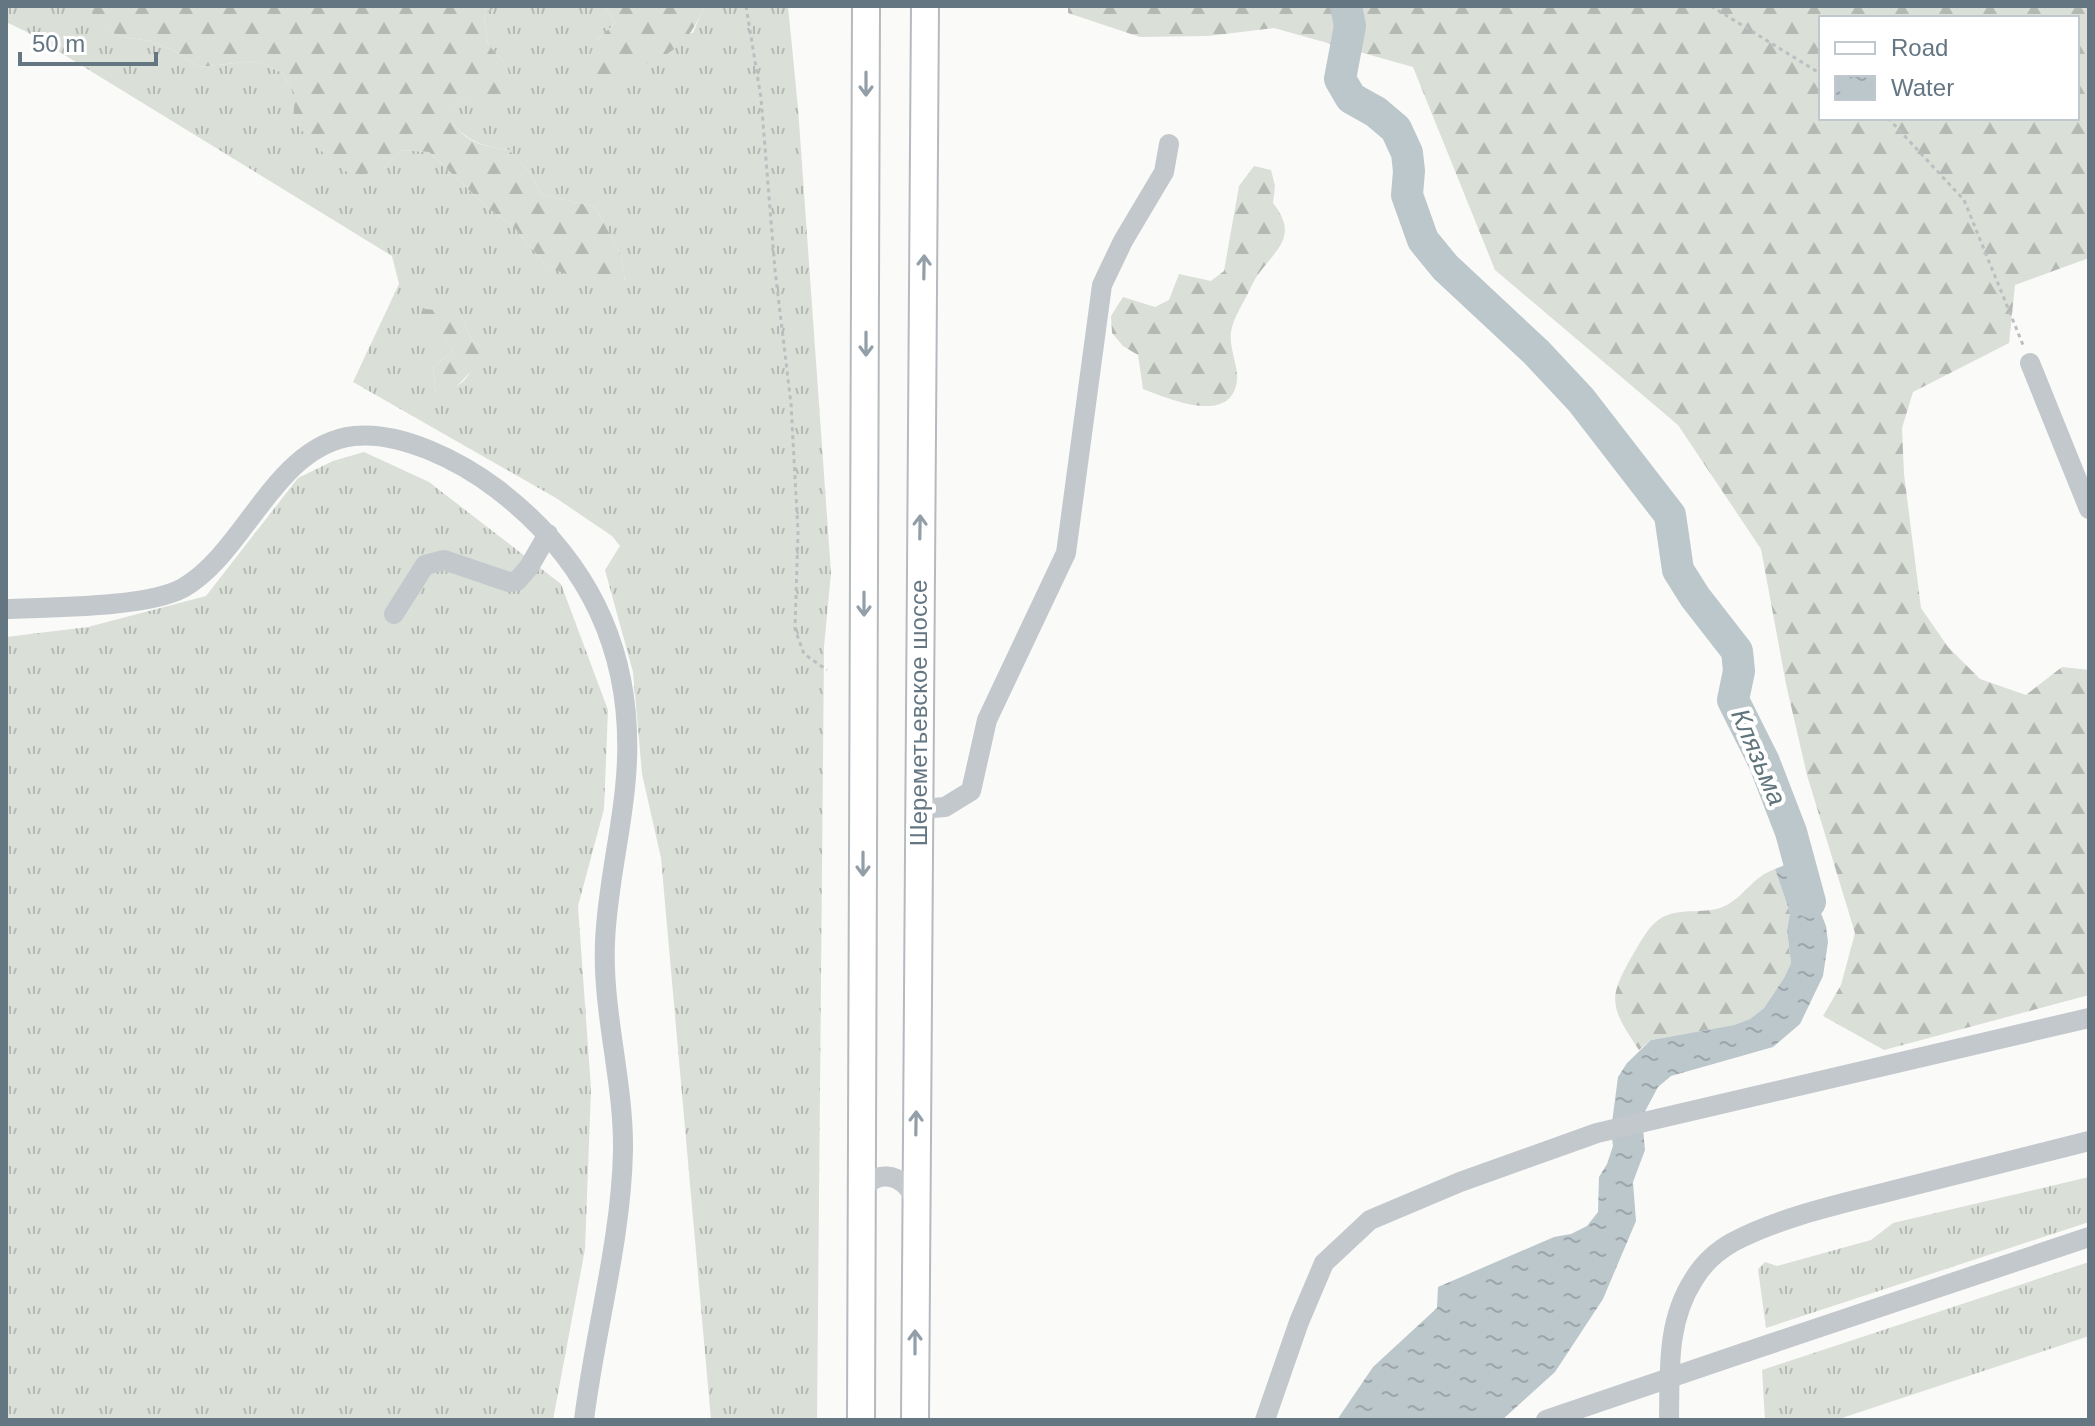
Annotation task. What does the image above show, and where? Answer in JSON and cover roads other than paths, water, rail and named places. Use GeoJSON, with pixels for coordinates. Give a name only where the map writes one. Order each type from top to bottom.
{"type":"FeatureCollection","features":[{"type":"Feature","properties":{"kind":"main road"},"geometry":{"type":"LineString","coordinates":[[861,1420],[866,6]]}},
{"type":"Feature","properties":{"kind":"main road","name":"Шереметьевское шоссе"},"geometry":{"type":"LineString","coordinates":[[915,1420],[925,6]]}},
{"type":"Feature","properties":{"kind":"street"},"geometry":{"type":"LineString","coordinates":[[919,809],[945,807],[971,791],[987,720],[1066,553],[1102,285],[1123,241],[1164,172],[1169,144]]}},
{"type":"Feature","properties":{"kind":"street"},"geometry":{"type":"LineString","coordinates":[[2030,363],[2089,509]]}},
{"type":"Feature","properties":{"kind":"street"},"geometry":{"type":"LineString","coordinates":[[6,609],[132,602],[180,590],[223,553],[273,489],[304,458],[328,443],[354,436],[394,439],[437,453],[477,475],[515,503],[548,534],[588,589],[604,621],[625,690],[626,786],[604,945],[623,1149],[619,1214],[584,1420]]}},
{"type":"Feature","properties":{"kind":"street"},"geometry":{"type":"LineString","coordinates":[[394,614],[425,565],[444,560],[509,582],[517,581],[548,534]]}},
{"type":"Feature","properties":{"kind":"street"},"geometry":{"type":"LineString","coordinates":[[1265,1420],[1299,1322],[1324,1263],[1370,1220],[1460,1182],[1597,1133],[2089,1018]]}},
{"type":"Feature","properties":{"kind":"street"},"geometry":{"type":"LineString","coordinates":[[1669,1420],[1670,1351],[1675,1323],[1685,1293],[1719,1251],[1780,1222],[2089,1141]]}},
{"type":"Feature","properties":{"kind":"street"},"geometry":{"type":"LineString","coordinates":[[861,1205],[862,1193],[869,1183],[880,1177],[892,1176],[903,1181],[915,1201]]}},
{"type":"Feature","properties":{"kind":"street"},"geometry":{"type":"LineString","coordinates":[[1546,1420],[2089,1237]]}},
{"type":"Feature","properties":{"kind":"water"},"geometry":{"type":"Polygon","coordinates":[[[1808,856],[1813,893],[1826,926],[1828,942],[1823,976],[1800,1024],[1773,1047],[1671,1076],[1658,1087],[1642,1117],[1645,1150],[1633,1182],[1636,1221],[1603,1299],[1555,1372],[1502,1420],[1337,1420],[1373,1367],[1437,1308],[1438,1287],[1587,1226],[1598,1212],[1599,1177],[1613,1146],[1611,1130],[1618,1077],[1627,1063],[1651,1040],[1734,1025],[1750,1019],[1764,1008],[1791,963],[1787,930],[1790,913],[1775,869],[1808,856]]]}},
{"type":"Feature","properties":{"kind":"waterway","name":"Клязьма"},"geometry":{"type":"LineString","coordinates":[[1346,6],[1350,26],[1340,79],[1351,98],[1376,112],[1396,129],[1407,153],[1407,195],[1423,240],[1445,267],[1537,353],[1581,400],[1670,515],[1678,570],[1737,651],[1739,671],[1733,700],[1764,762],[1791,832],[1810,902]]}}]}
